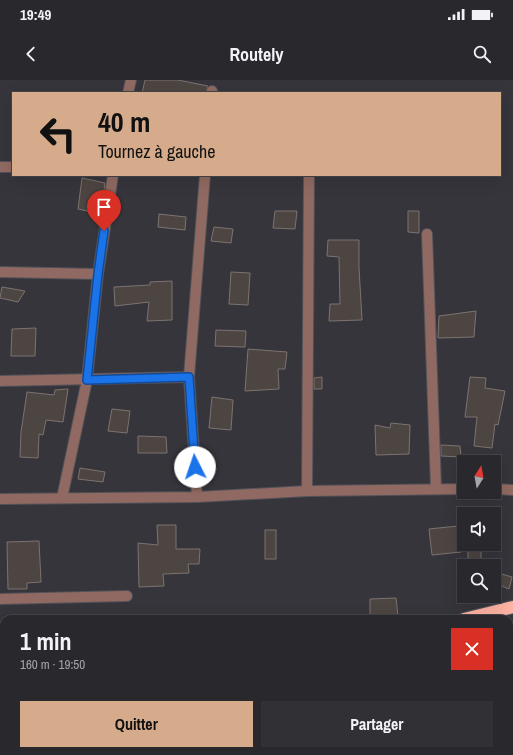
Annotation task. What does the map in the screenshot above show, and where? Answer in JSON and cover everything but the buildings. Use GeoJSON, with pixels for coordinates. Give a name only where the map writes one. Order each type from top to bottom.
{"type":"FeatureCollection","features":[{"type":"Feature","properties":{"kind":"highway"},"geometry":{"type":"LineString","coordinates":[[480,615],[513,607]]}},
{"type":"Feature","properties":{"kind":"street"},"geometry":{"type":"LineString","coordinates":[[128,92],[131,80]]}},
{"type":"Feature","properties":{"kind":"street"},"geometry":{"type":"LineString","coordinates":[[0,167],[12,167]]}},
{"type":"Feature","properties":{"kind":"street"},"geometry":{"type":"LineString","coordinates":[[62,498],[87,380],[98,274],[113,176]]}},
{"type":"Feature","properties":{"kind":"street"},"geometry":{"type":"LineString","coordinates":[[197,497],[189,377],[206,176]]}},
{"type":"Feature","properties":{"kind":"street"},"geometry":{"type":"LineString","coordinates":[[307,490],[309,176]]}},
{"type":"Feature","properties":{"kind":"street"},"geometry":{"type":"LineString","coordinates":[[427,234],[436,488]]}},
{"type":"Feature","properties":{"kind":"street"},"geometry":{"type":"LineString","coordinates":[[0,272],[98,274]]}},
{"type":"Feature","properties":{"kind":"street"},"geometry":{"type":"LineString","coordinates":[[0,381],[189,377]]}},
{"type":"Feature","properties":{"kind":"street"},"geometry":{"type":"LineString","coordinates":[[0,499],[197,497],[307,490],[457,489]]}},
{"type":"Feature","properties":{"kind":"street"},"geometry":{"type":"LineString","coordinates":[[501,489],[513,490]]}},
{"type":"Feature","properties":{"kind":"street"},"geometry":{"type":"LineString","coordinates":[[0,599],[127,596]]}},
{"type":"Feature","properties":{"kind":"route"},"geometry":{"type":"LineString","coordinates":[[104,231],[87,380],[189,377],[195,467]]}}]}
